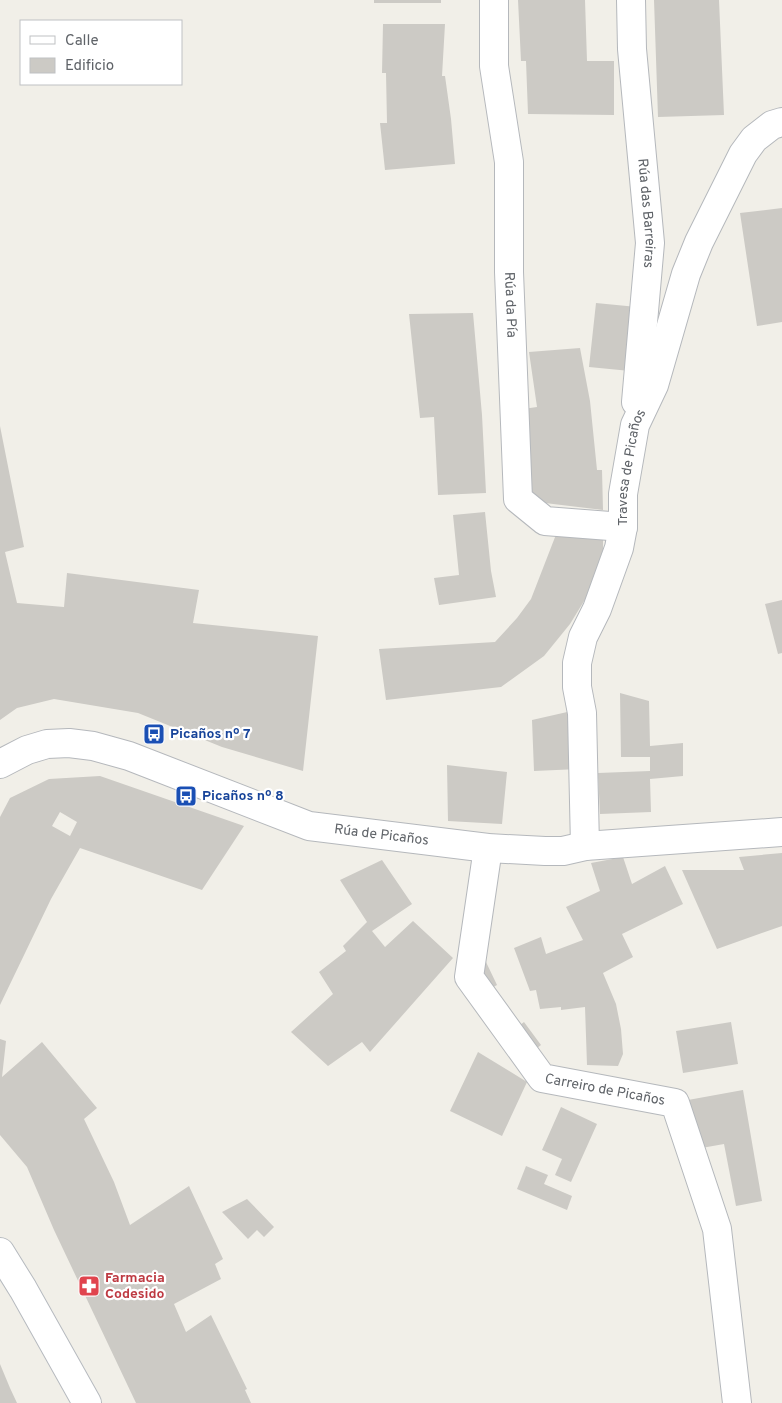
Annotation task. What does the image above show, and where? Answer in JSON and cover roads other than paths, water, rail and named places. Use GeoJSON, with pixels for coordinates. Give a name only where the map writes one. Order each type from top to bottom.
{"type":"FeatureCollection","features":[{"type":"Feature","properties":{"kind":"street","name":"Rúa da Pía"},"geometry":{"type":"LineString","coordinates":[[494,0],[494,66],[509,162],[509,272],[518,499],[545,521],[624,527]]}},
{"type":"Feature","properties":{"kind":"street","name":"Rúa das Barreiras"},"geometry":{"type":"LineString","coordinates":[[631,0],[632,49],[650,243],[634,426]]}},
{"type":"Feature","properties":{"kind":"street","name":"Travesa de Picaños"},"geometry":{"type":"LineString","coordinates":[[585,846],[582,713],[577,687],[577,663],[584,637],[597,609],[619,548],[624,527],[623,494],[634,426],[654,385],[686,274],[699,242],[743,154],[754,139],[772,125],[782,122]]}},
{"type":"Feature","properties":{"kind":"street","name":"Rúa de Picaños"},"geometry":{"type":"LineString","coordinates":[[0,764],[26,750],[47,744],[69,743],[93,746],[129,756],[309,826],[488,848],[563,851],[585,846],[782,832]]}},
{"type":"Feature","properties":{"kind":"street","name":"Carreiro de Picaños"},"geometry":{"type":"LineString","coordinates":[[488,848],[469,977],[542,1078],[675,1103],[717,1229],[737,1403]]}},
{"type":"Feature","properties":{"kind":"street"},"geometry":{"type":"LineString","coordinates":[[0,1252],[87,1403]]}},
{"type":"Feature","properties":{"kind":"place","name":"Picaños nº 7"},"geometry":{"type":"Point","coordinates":[154,734]}},
{"type":"Feature","properties":{"kind":"place","name":"Picaños nº 8"},"geometry":{"type":"Point","coordinates":[186,796]}},
{"type":"Feature","properties":{"kind":"place","name":"Farmacia Codesido"},"geometry":{"type":"Point","coordinates":[89,1286]}}]}
